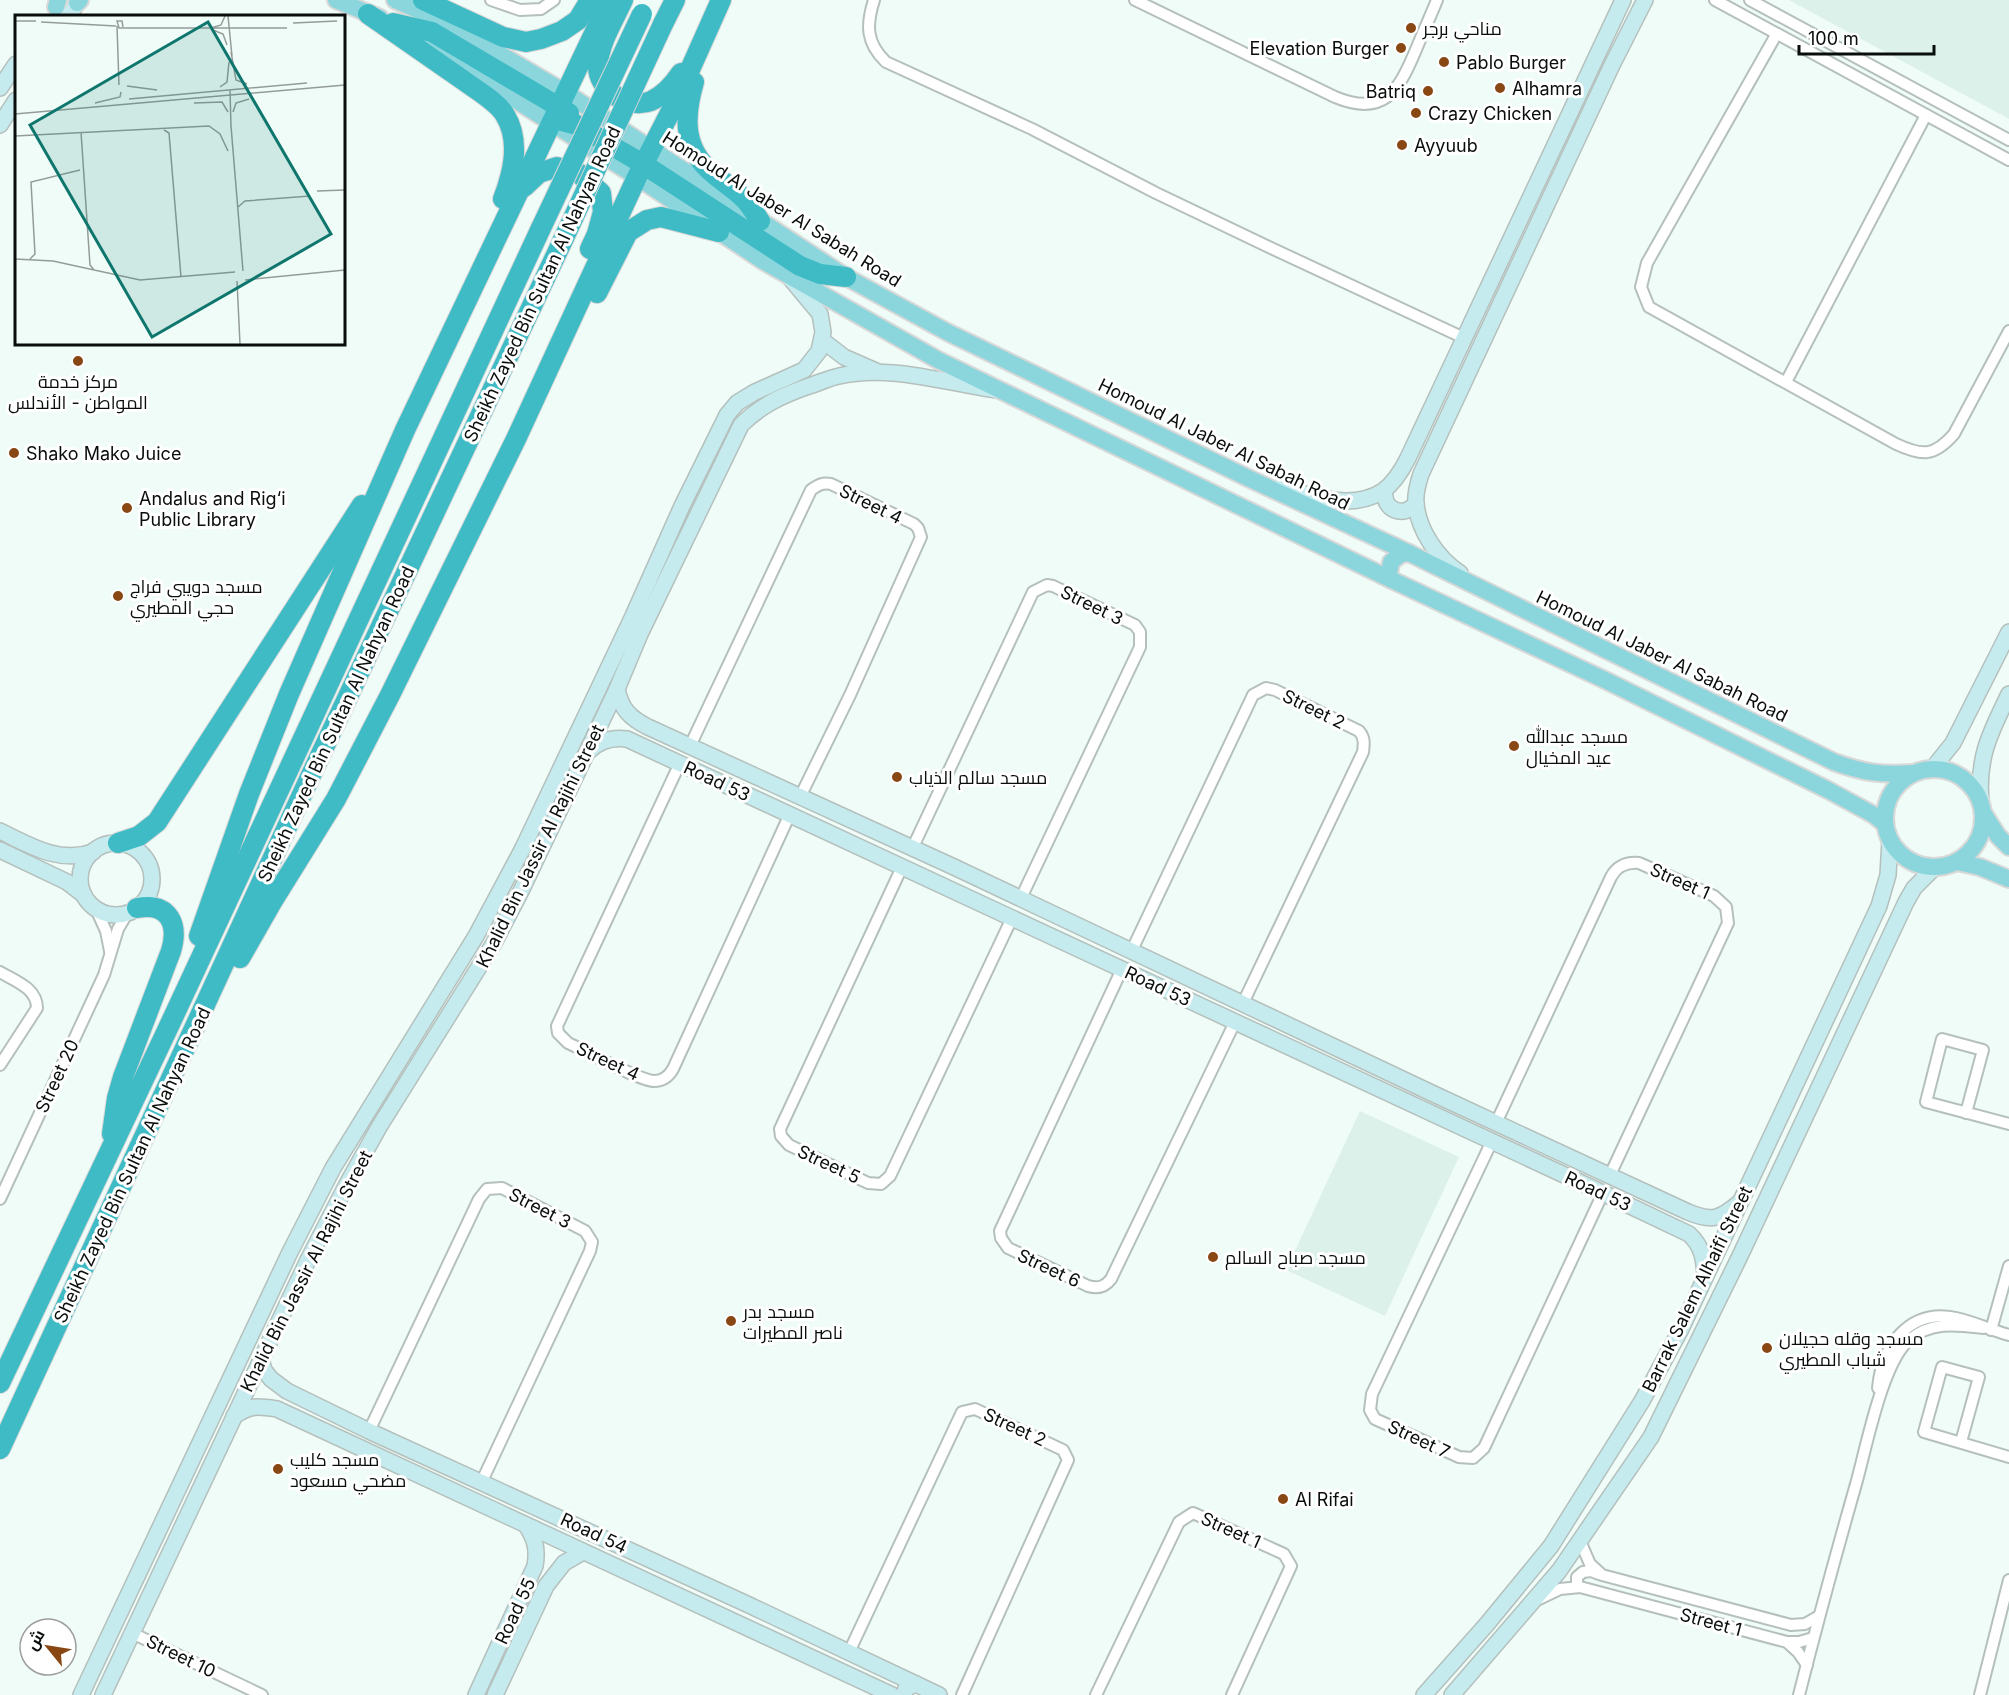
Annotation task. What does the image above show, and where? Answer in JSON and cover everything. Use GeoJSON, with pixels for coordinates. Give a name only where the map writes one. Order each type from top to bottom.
{"type":"FeatureCollection","features":[{"type":"Feature","properties":{"kind":"highway"},"geometry":{"type":"LineString","coordinates":[[423,0],[502,37],[526,42],[541,39],[570,26],[578,20],[590,0]]}},
{"type":"Feature","properties":{"kind":"highway"},"geometry":{"type":"LineString","coordinates":[[170,1024],[249,794],[289,694],[457,318],[610,0]]}},
{"type":"Feature","properties":{"kind":"highway"},"geometry":{"type":"LineString","coordinates":[[623,0],[603,44],[598,65],[601,83],[615,96],[633,103],[649,102],[668,91],[700,48]]}},
{"type":"Feature","properties":{"kind":"highway","name":"Sheikh Zayed Bin Sultan Al Nahyan Road"},"geometry":{"type":"LineString","coordinates":[[0,1449],[316,765],[675,0]]}},
{"type":"Feature","properties":{"kind":"highway"},"geometry":{"type":"LineString","coordinates":[[193,1034],[336,799],[390,695],[516,439],[643,163],[676,100],[722,0]]}},
{"type":"Feature","properties":{"kind":"highway","name":"Sheikh Zayed Bin Sultan Al Nahyan Road"},"geometry":{"type":"LineString","coordinates":[[0,1383],[111,1151],[646,7]]}},
{"type":"Feature","properties":{"kind":"highway"},"geometry":{"type":"LineString","coordinates":[[368,14],[486,96],[505,114],[512,131],[514,154],[511,179],[457,318]]}},
{"type":"Feature","properties":{"kind":"highway"},"geometry":{"type":"LineString","coordinates":[[393,23],[432,32],[631,148],[643,163],[782,256],[820,274],[846,277]]}},
{"type":"Feature","properties":{"kind":"highway"},"geometry":{"type":"LineString","coordinates":[[709,28],[689,100],[688,136],[697,158],[746,201],[760,221]]}},
{"type":"Feature","properties":{"kind":"highway"},"geometry":{"type":"LineString","coordinates":[[516,439],[523,406],[535,374],[562,307],[597,234],[603,212],[601,193],[580,174],[557,167],[539,173],[517,194]]}},
{"type":"Feature","properties":{"kind":"highway"},"geometry":{"type":"LineString","coordinates":[[516,439],[535,415],[558,378],[628,232],[647,220],[661,217],[719,232]]}},
{"type":"Feature","properties":{"kind":"highway"},"geometry":{"type":"LineString","coordinates":[[118,843],[139,836],[157,822],[396,452]]}},
{"type":"Feature","properties":{"kind":"highway"},"geometry":{"type":"LineString","coordinates":[[111,1151],[120,1087],[175,936],[174,924],[168,916],[152,907],[133,910]]}},
{"type":"Feature","properties":{"kind":"main road","name":"Homoud Al Jaber Al Sabah Road"},"geometry":{"type":"LineString","coordinates":[[336,0],[393,23],[533,110],[559,107]]}},
{"type":"Feature","properties":{"kind":"main road","name":"Homoud Al Jaber Al Sabah Road"},"geometry":{"type":"LineString","coordinates":[[395,0],[449,24],[548,83],[559,107],[643,163],[760,221],[846,277],[947,332],[1834,762],[1860,772],[1887,775],[1914,773]]}},
{"type":"Feature","properties":{"kind":"main road","name":"Homoud Al Jaber Al Sabah Road"},"geometry":{"type":"LineString","coordinates":[[643,163],[719,232],[762,261],[938,360],[1392,580],[1607,681],[1828,790],[1874,815],[1888,832]]}},
{"type":"Feature","properties":{"kind":"main road"},"geometry":{"type":"LineString","coordinates":[[1392,580],[1389,574],[1390,562],[1401,554],[1409,554]]}},
{"type":"Feature","properties":{"kind":"main road"},"geometry":{"type":"LineString","coordinates":[[1982,807],[1983,828],[1977,842],[1969,854],[1957,862],[1935,867],[1917,864],[1901,855],[1888,832],[1886,809],[1891,794],[1901,782],[1914,773],[1933,768],[1948,770],[1962,776],[1973,786],[1998,836],[2009,847]]}},
{"type":"Feature","properties":{"kind":"main road"},"geometry":{"type":"LineString","coordinates":[[1957,862],[1980,867],[2009,879]]}},
{"type":"Feature","properties":{"kind":"street"},"geometry":{"type":"LineString","coordinates":[[491,0],[520,10],[541,9],[554,0]]}},
{"type":"Feature","properties":{"kind":"street"},"geometry":{"type":"LineString","coordinates":[[874,0],[868,19],[872,44],[886,62],[1032,129],[1156,193],[1464,338]]}},
{"type":"Feature","properties":{"kind":"street"},"geometry":{"type":"LineString","coordinates":[[1135,0],[1335,97],[1354,104],[1365,104],[1382,100],[1398,87],[1437,0]]}},
{"type":"Feature","properties":{"kind":"street"},"geometry":{"type":"LineString","coordinates":[[1248,478],[1313,496],[1353,501],[1371,497],[1385,490],[1399,474],[1623,0]]}},
{"type":"Feature","properties":{"kind":"street"},"geometry":{"type":"LineString","coordinates":[[1554,626],[1510,596],[1448,565],[1426,535],[1416,503],[1420,474],[1645,0]]}},
{"type":"Feature","properties":{"kind":"street"},"geometry":{"type":"LineString","coordinates":[[1714,0],[2009,160]]}},
{"type":"Feature","properties":{"kind":"street"},"geometry":{"type":"LineString","coordinates":[[1750,0],[2009,140]]}},
{"type":"Feature","properties":{"kind":"street"},"geometry":{"type":"LineString","coordinates":[[1776,35],[1647,263],[1641,287],[1649,307],[1908,449],[1920,453],[1934,451],[1944,446],[1954,434],[2009,331]]}},
{"type":"Feature","properties":{"kind":"street"},"geometry":{"type":"LineString","coordinates":[[0,88],[15,66]]}},
{"type":"Feature","properties":{"kind":"street"},"geometry":{"type":"LineString","coordinates":[[0,126],[15,102]]}},
{"type":"Feature","properties":{"kind":"street"},"geometry":{"type":"LineString","coordinates":[[1786,382],[1926,115]]}},
{"type":"Feature","properties":{"kind":"street"},"geometry":{"type":"LineString","coordinates":[[789,276],[820,314],[822,340],[844,357],[878,372]]}},
{"type":"Feature","properties":{"kind":"street","name":"Khalid Bin Jassir Al Rajihi Street"},"geometry":{"type":"LineString","coordinates":[[81,1695],[290,1252],[333,1168],[476,936],[522,850],[727,415],[737,403],[755,392],[804,370],[815,359],[822,340]]}},
{"type":"Feature","properties":{"kind":"street","name":"Khalid Bin Jassir Al Rajihi Street"},"geometry":{"type":"LineString","coordinates":[[103,1695],[308,1260],[346,1186],[379,1127],[494,944],[741,425],[757,411],[782,395],[841,375],[878,372],[920,376],[960,385],[1000,390]]}},
{"type":"Feature","properties":{"kind":"street"},"geometry":{"type":"LineString","coordinates":[[693,485],[700,480],[704,482],[708,489],[706,497]]}},
{"type":"Feature","properties":{"kind":"street","name":"Street 4"},"geometry":{"type":"LineString","coordinates":[[690,746],[811,490],[818,485],[831,484],[914,524],[921,537],[855,684],[800,797]]}},
{"type":"Feature","properties":{"kind":"street"},"geometry":{"type":"LineString","coordinates":[[1385,490],[1385,501],[1392,510],[1408,511],[1416,503]]}},
{"type":"Feature","properties":{"kind":"street","name":"Street 3"},"geometry":{"type":"LineString","coordinates":[[912,849],[1033,592],[1047,585],[1053,586],[1135,625],[1140,632],[1140,647],[1021,898]]}},
{"type":"Feature","properties":{"kind":"street"},"geometry":{"type":"LineString","coordinates":[[1933,768],[1953,743],[2009,632]]}},
{"type":"Feature","properties":{"kind":"street","name":"Street 2"},"geometry":{"type":"LineString","coordinates":[[1132,950],[1253,695],[1266,688],[1275,690],[1359,731],[1364,743],[1363,752],[1243,1003]]}},
{"type":"Feature","properties":{"kind":"street","name":"Road 53"},"geometry":{"type":"LineString","coordinates":[[617,689],[620,702],[626,711],[635,720],[648,727],[981,879],[1412,1084],[1688,1212],[1710,1219],[1725,1215],[1739,1203]]}},
{"type":"Feature","properties":{"kind":"street"},"geometry":{"type":"LineString","coordinates":[[1982,807],[1980,767],[1988,737],[2009,694]]}},
{"type":"Feature","properties":{"kind":"street"},"geometry":{"type":"LineString","coordinates":[[639,745],[637,735],[643,728],[648,727]]}},
{"type":"Feature","properties":{"kind":"street","name":"Road 53"},"geometry":{"type":"LineString","coordinates":[[585,756],[597,743],[615,738],[627,739],[790,814],[1689,1234],[1699,1243],[1704,1257],[1706,1276]]}},
{"type":"Feature","properties":{"kind":"street","name":"Street 4"},"geometry":{"type":"LineString","coordinates":[[680,764],[557,1026],[558,1033],[568,1043],[636,1075],[656,1081],[670,1074],[790,814]]}},
{"type":"Feature","properties":{"kind":"street"},"geometry":{"type":"LineString","coordinates":[[0,831],[54,855],[71,856],[93,852]]}},
{"type":"Feature","properties":{"kind":"street","name":"Barrak Salem Alhaifi Street"},"geometry":{"type":"LineString","coordinates":[[1424,1695],[1551,1546],[1642,1401],[1681,1329],[1880,906],[1886,887],[1888,832]]}},
{"type":"Feature","properties":{"kind":"street"},"geometry":{"type":"LineString","coordinates":[[84,895],[80,883],[81,871],[86,859],[93,852],[106,844],[118,843],[130,846],[140,853],[150,868],[152,881],[149,893],[133,910],[114,915],[96,909]]}},
{"type":"Feature","properties":{"kind":"street"},"geometry":{"type":"LineString","coordinates":[[0,850],[71,884],[84,895],[96,909],[106,931],[110,951]]}},
{"type":"Feature","properties":{"kind":"street","name":"Street 1"},"geometry":{"type":"LineString","coordinates":[[1496,1123],[1617,868],[1628,863],[1639,863],[1714,896],[1726,907],[1728,923],[1610,1175]]}},
{"type":"Feature","properties":{"kind":"street","name":"Street 5"},"geometry":{"type":"LineString","coordinates":[[902,867],[780,1129],[780,1136],[789,1145],[868,1183],[881,1184],[890,1176],[1012,918]]}},
{"type":"Feature","properties":{"kind":"street"},"geometry":{"type":"LineString","coordinates":[[945,886],[951,886],[958,881],[958,873],[954,867]]}},
{"type":"Feature","properties":{"kind":"street","name":"Barrak Salem Alhaifi Street"},"geometry":{"type":"LineString","coordinates":[[1453,1694],[1559,1571],[1651,1437],[1739,1258],[1906,902],[1914,888],[1935,867]]}},
{"type":"Feature","properties":{"kind":"street"},"geometry":{"type":"LineString","coordinates":[[974,900],[968,887],[981,879]]}},
{"type":"Feature","properties":{"kind":"street","name":"Street 20"},"geometry":{"type":"LineString","coordinates":[[0,1199],[104,975],[118,929],[133,910]]}},
{"type":"Feature","properties":{"kind":"street"},"geometry":{"type":"LineString","coordinates":[[476,936],[480,947],[485,948],[494,944]]}},
{"type":"Feature","properties":{"kind":"street","name":"Street 6"},"geometry":{"type":"LineString","coordinates":[[1122,969],[1000,1231],[1001,1238],[1008,1248],[1078,1282],[1099,1288],[1111,1279],[1235,1022]]}},
{"type":"Feature","properties":{"kind":"street"},"geometry":{"type":"LineString","coordinates":[[0,972],[33,992],[37,1000],[37,1008],[0,1065]]}},
{"type":"Feature","properties":{"kind":"street"},"geometry":{"type":"LineString","coordinates":[[1841,987],[1856,992],[1860,1000]]}},
{"type":"Feature","properties":{"kind":"street"},"geometry":{"type":"LineString","coordinates":[[1966,1113],[1983,1050],[1942,1039],[1926,1102],[1966,1113],[2009,1124]]}},
{"type":"Feature","properties":{"kind":"street"},"geometry":{"type":"LineString","coordinates":[[1405,1101],[1413,1094],[1412,1084]]}},
{"type":"Feature","properties":{"kind":"street"},"geometry":{"type":"LineString","coordinates":[[1430,1112],[1429,1101],[1432,1097],[1438,1096]]}},
{"type":"Feature","properties":{"kind":"street"},"geometry":{"type":"LineString","coordinates":[[362,1118],[369,1128],[379,1127]]}},
{"type":"Feature","properties":{"kind":"street","name":"Street 7"},"geometry":{"type":"LineString","coordinates":[[1492,1141],[1372,1394],[1370,1410],[1376,1419],[1386,1424],[1459,1457],[1473,1458],[1484,1448],[1603,1193]]}},
{"type":"Feature","properties":{"kind":"street"},"geometry":{"type":"LineString","coordinates":[[333,1168],[339,1165],[347,1170],[346,1186]]}},
{"type":"Feature","properties":{"kind":"street","name":"Street 3"},"geometry":{"type":"LineString","coordinates":[[369,1431],[479,1199],[488,1189],[502,1188],[585,1231],[592,1242],[590,1251],[482,1481]]}},
{"type":"Feature","properties":{"kind":"street"},"geometry":{"type":"LineString","coordinates":[[1678,1229],[1686,1222],[1688,1212]]}},
{"type":"Feature","properties":{"kind":"street"},"geometry":{"type":"LineString","coordinates":[[1987,1329],[2009,1266]]}},
{"type":"Feature","properties":{"kind":"street"},"geometry":{"type":"LineString","coordinates":[[1799,1695],[1879,1403],[1897,1356],[1909,1340],[1935,1326],[1954,1325],[1987,1329],[2009,1335]]}},
{"type":"Feature","properties":{"kind":"street","name":"Road 54"},"geometry":{"type":"LineString","coordinates":[[261,1359],[264,1370],[271,1378],[299,1397],[939,1695]]}},
{"type":"Feature","properties":{"kind":"street"},"geometry":{"type":"LineString","coordinates":[[1960,1442],[1979,1377],[1942,1367],[1924,1432],[2009,1457]]}},
{"type":"Feature","properties":{"kind":"street"},"geometry":{"type":"LineString","coordinates":[[289,1415],[287,1405],[294,1398],[299,1397]]}},
{"type":"Feature","properties":{"kind":"street"},"geometry":{"type":"LineString","coordinates":[[1642,1401],[1647,1413],[1651,1416],[1662,1416]]}},
{"type":"Feature","properties":{"kind":"street","name":"Road 54"},"geometry":{"type":"LineString","coordinates":[[234,1416],[246,1408],[257,1406],[276,1409],[886,1692]]}},
{"type":"Feature","properties":{"kind":"street","name":"Street 2"},"geometry":{"type":"LineString","coordinates":[[849,1652],[962,1412],[975,1408],[1063,1450],[1068,1460],[962,1695]]}},
{"type":"Feature","properties":{"kind":"street"},"geometry":{"type":"LineString","coordinates":[[1626,1427],[1642,1427],[1651,1437]]}},
{"type":"Feature","properties":{"kind":"street","name":"Street 1"},"geometry":{"type":"LineString","coordinates":[[1096,1695],[1179,1522],[1193,1513],[1284,1554],[1291,1566],[1232,1695]]}},
{"type":"Feature","properties":{"kind":"street","name":"Road 55"},"geometry":{"type":"LineString","coordinates":[[476,1695],[535,1566],[537,1547],[526,1525]]}},
{"type":"Feature","properties":{"kind":"street"},"geometry":{"type":"LineString","coordinates":[[1580,1541],[1590,1564],[1602,1575]]}},
{"type":"Feature","properties":{"kind":"street","name":"Road 55"},"geometry":{"type":"LineString","coordinates":[[495,1695],[546,1586],[564,1563],[583,1552]]}},
{"type":"Feature","properties":{"kind":"street"},"geometry":{"type":"LineString","coordinates":[[145,1559],[150,1567],[162,1569]]}},
{"type":"Feature","properties":{"kind":"street"},"geometry":{"type":"LineString","coordinates":[[1577,1587],[1577,1577],[1583,1572],[1591,1571],[1602,1575]]}},
{"type":"Feature","properties":{"kind":"street"},"geometry":{"type":"LineString","coordinates":[[531,1577],[535,1575],[543,1578],[546,1586]]}},
{"type":"Feature","properties":{"kind":"street","name":"Street 1"},"geometry":{"type":"LineString","coordinates":[[1602,1575],[1791,1624],[1814,1638]]}},
{"type":"Feature","properties":{"kind":"street"},"geometry":{"type":"LineString","coordinates":[[1980,1695],[2004,1618],[2009,1580]]}},
{"type":"Feature","properties":{"kind":"street"},"geometry":{"type":"LineString","coordinates":[[133,1584],[142,1583],[151,1592]]}},
{"type":"Feature","properties":{"kind":"street","name":"Street 1"},"geometry":{"type":"LineString","coordinates":[[1532,1603],[1560,1589],[1577,1587],[1787,1642],[1814,1638]]}},
{"type":"Feature","properties":{"kind":"street"},"geometry":{"type":"LineString","coordinates":[[1791,1624],[1805,1624],[1819,1616]]}},
{"type":"Feature","properties":{"kind":"street","name":"Street 10"},"geometry":{"type":"LineString","coordinates":[[132,1633],[261,1695]]}},
{"type":"Feature","properties":{"kind":"street"},"geometry":{"type":"LineString","coordinates":[[1787,1642],[1807,1665]]}},
{"type":"Feature","properties":{"kind":"street"},"geometry":{"type":"LineString","coordinates":[[1464,1650],[1468,1661],[1478,1666]]}},
{"type":"Feature","properties":{"kind":"street"},"geometry":{"type":"LineString","coordinates":[[886,1692],[892,1682],[890,1672]]}},
{"type":"Feature","properties":{"kind":"street"},"geometry":{"type":"LineString","coordinates":[[1439,1678],[1450,1682],[1453,1694]]}},
{"type":"Feature","properties":{"kind":"street"},"geometry":{"type":"LineString","coordinates":[[904,1695],[906,1688],[916,1684]]}},
{"type":"Feature","properties":{"kind":"shaded area"},"geometry":{"type":"Polygon","coordinates":[[[1789,0],[2009,0],[2009,119],[1789,0]]]}},
{"type":"Feature","properties":{"kind":"shaded area"},"geometry":{"type":"Polygon","coordinates":[[[1360,1111],[1459,1157],[1385,1316],[1286,1270],[1360,1111]]]}},
{"type":"Feature","properties":{"kind":"place","name":"مناحي برجر"},"geometry":{"type":"Point","coordinates":[1411,28]}},
{"type":"Feature","properties":{"kind":"place","name":"Elevation Burger"},"geometry":{"type":"Point","coordinates":[1401,48]}},
{"type":"Feature","properties":{"kind":"place","name":"Pablo Burger"},"geometry":{"type":"Point","coordinates":[1444,62]}},
{"type":"Feature","properties":{"kind":"place","name":"Alhamra"},"geometry":{"type":"Point","coordinates":[1500,88]}},
{"type":"Feature","properties":{"kind":"place","name":"Batriq"},"geometry":{"type":"Point","coordinates":[1428,91]}},
{"type":"Feature","properties":{"kind":"place","name":"Crazy Chicken"},"geometry":{"type":"Point","coordinates":[1416,113]}},
{"type":"Feature","properties":{"kind":"place","name":"Ayyuub"},"geometry":{"type":"Point","coordinates":[1402,145]}},
{"type":"Feature","properties":{"kind":"place","name":"مركز خدمة المواطن - الأندلس"},"geometry":{"type":"Point","coordinates":[78,361]}},
{"type":"Feature","properties":{"kind":"place","name":"Shako Mako Juice"},"geometry":{"type":"Point","coordinates":[14,453]}},
{"type":"Feature","properties":{"kind":"place","name":"Andalus and Rig‘i Public Library"},"geometry":{"type":"Point","coordinates":[127,508]}},
{"type":"Feature","properties":{"kind":"place","name":"مسجد دويبي فراج حجي المطيري"},"geometry":{"type":"Point","coordinates":[118,596]}},
{"type":"Feature","properties":{"kind":"place","name":"مسجد عبدالله عيد المخيال"},"geometry":{"type":"Point","coordinates":[1514,746]}},
{"type":"Feature","properties":{"kind":"place","name":"مسجد سالم الذياب"},"geometry":{"type":"Point","coordinates":[897,777]}},
{"type":"Feature","properties":{"kind":"place","name":"مسجد صباح السالم"},"geometry":{"type":"Point","coordinates":[1213,1257]}},
{"type":"Feature","properties":{"kind":"place","name":"مسجد بدر ناصر المطيرات"},"geometry":{"type":"Point","coordinates":[731,1321]}},
{"type":"Feature","properties":{"kind":"place","name":"مسجد وقله حجيلان شباب المطيري"},"geometry":{"type":"Point","coordinates":[1767,1348]}},
{"type":"Feature","properties":{"kind":"place","name":"مسجد كليب مضحي مسعود"},"geometry":{"type":"Point","coordinates":[278,1469]}},
{"type":"Feature","properties":{"kind":"place","name":"Al Rifai"},"geometry":{"type":"Point","coordinates":[1283,1499]}}]}
